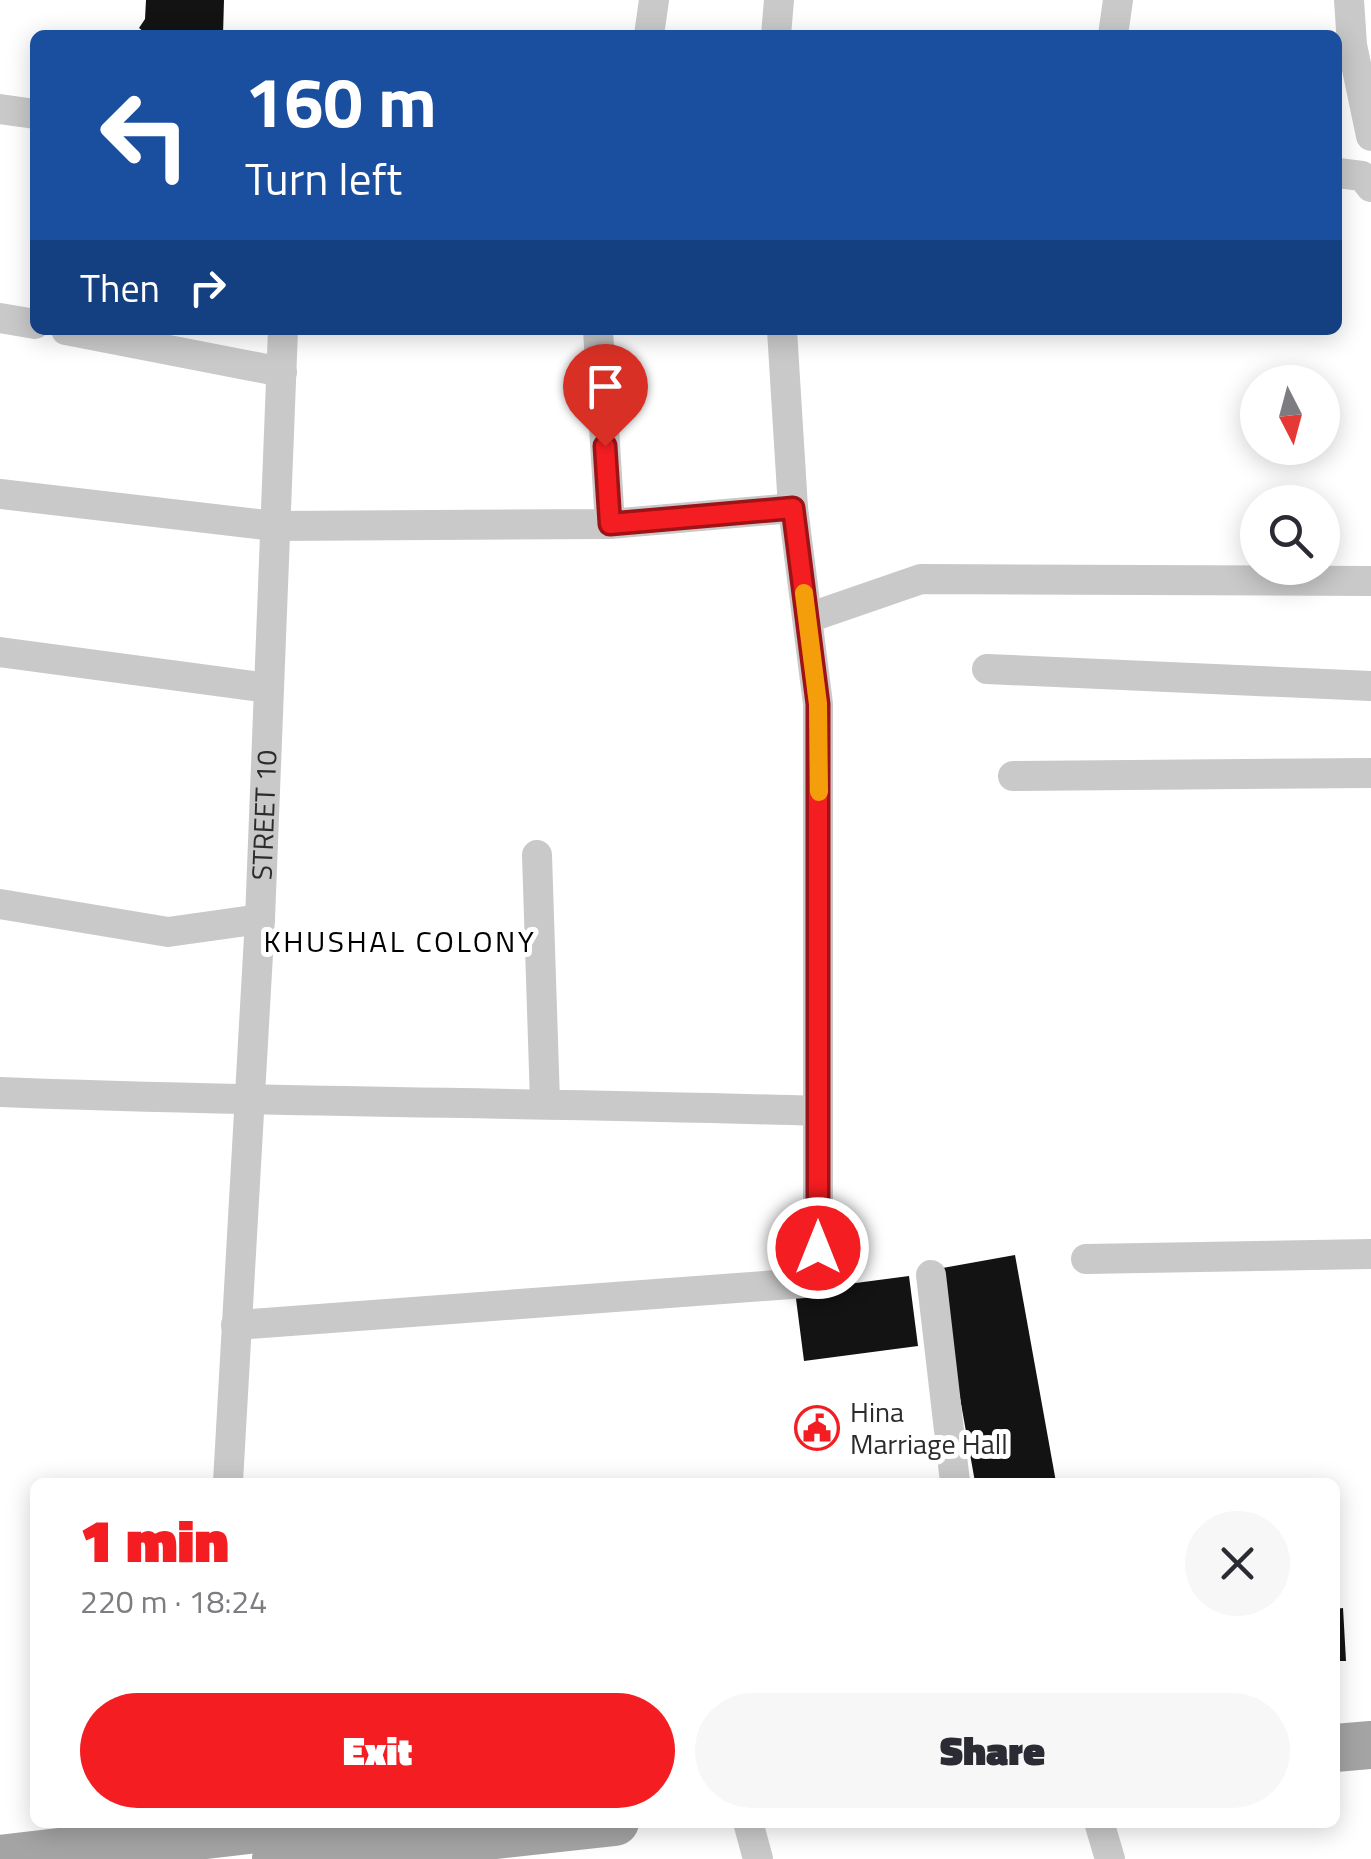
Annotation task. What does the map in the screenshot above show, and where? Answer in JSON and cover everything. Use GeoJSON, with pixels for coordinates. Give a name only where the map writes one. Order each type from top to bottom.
{"type":"FeatureCollection","features":[{"type":"Feature","properties":{"kind":"main road"},"geometry":{"type":"LineString","coordinates":[[1340,1716],[1371,1713]]}},
{"type":"Feature","properties":{"kind":"main road"},"geometry":{"type":"LineString","coordinates":[[1340,1748],[1371,1745]]}},
{"type":"Feature","properties":{"kind":"main road"},"geometry":{"type":"LineString","coordinates":[[276,1859],[560,1828]]}},
{"type":"Feature","properties":{"kind":"main road"},"geometry":{"type":"LineString","coordinates":[[0,1859],[198,1829]]}},
{"type":"Feature","properties":{"kind":"street"},"geometry":{"type":"LineString","coordinates":[[651,30],[654,0]]}},
{"type":"Feature","properties":{"kind":"street"},"geometry":{"type":"LineString","coordinates":[[776,30],[779,0]]}},
{"type":"Feature","properties":{"kind":"street"},"geometry":{"type":"LineString","coordinates":[[1114,30],[1118,0]]}},
{"type":"Feature","properties":{"kind":"street"},"geometry":{"type":"LineString","coordinates":[[1349,0],[1352,45],[1371,136]]}},
{"type":"Feature","properties":{"kind":"street"},"geometry":{"type":"LineString","coordinates":[[0,109],[30,113]]}},
{"type":"Feature","properties":{"kind":"street"},"geometry":{"type":"LineString","coordinates":[[0,318],[30,323]]}},
{"type":"Feature","properties":{"kind":"street"},"geometry":{"type":"LineString","coordinates":[[92,335],[282,372]]}},
{"type":"Feature","properties":{"kind":"street","name":"STREET 10"},"geometry":{"type":"LineString","coordinates":[[228,1478],[260,918],[283,335]]}},
{"type":"Feature","properties":{"kind":"street"},"geometry":{"type":"LineString","coordinates":[[598,335],[610,524]]}},
{"type":"Feature","properties":{"kind":"street"},"geometry":{"type":"LineString","coordinates":[[236,1325],[818,1282],[818,704],[793,508],[782,335]]}},
{"type":"Feature","properties":{"kind":"street"},"geometry":{"type":"LineString","coordinates":[[0,494],[275,526],[610,524],[793,508]]}},
{"type":"Feature","properties":{"kind":"street"},"geometry":{"type":"LineString","coordinates":[[808,618],[921,579],[1371,581]]}},
{"type":"Feature","properties":{"kind":"street"},"geometry":{"type":"LineString","coordinates":[[0,652],[269,688]]}},
{"type":"Feature","properties":{"kind":"street"},"geometry":{"type":"LineString","coordinates":[[987,669],[1371,686]]}},
{"type":"Feature","properties":{"kind":"street"},"geometry":{"type":"LineString","coordinates":[[1013,776],[1371,773]]}},
{"type":"Feature","properties":{"kind":"street"},"geometry":{"type":"LineString","coordinates":[[537,855],[545,1102]]}},
{"type":"Feature","properties":{"kind":"street"},"geometry":{"type":"LineString","coordinates":[[0,904],[168,932],[260,918]]}},
{"type":"Feature","properties":{"kind":"street"},"geometry":{"type":"LineString","coordinates":[[0,1092],[247,1102],[545,1102],[817,1111]]}},
{"type":"Feature","properties":{"kind":"street"},"geometry":{"type":"LineString","coordinates":[[1086,1259],[1371,1254]]}},
{"type":"Feature","properties":{"kind":"street"},"geometry":{"type":"LineString","coordinates":[[932,1275],[955,1478]]}},
{"type":"Feature","properties":{"kind":"street"},"geometry":{"type":"LineString","coordinates":[[750,1828],[758,1859]]}},
{"type":"Feature","properties":{"kind":"street"},"geometry":{"type":"LineString","coordinates":[[1101,1828],[1110,1859]]}},
{"type":"Feature","properties":{"kind":"building"},"geometry":{"type":"Polygon","coordinates":[[[146,0],[224,0],[223,30],[142,30],[139,28],[145,19],[146,0]]]}},
{"type":"Feature","properties":{"kind":"building"},"geometry":{"type":"Polygon","coordinates":[[[1015,1255],[1055,1478],[974,1478],[937,1269],[1015,1255]]]}},
{"type":"Feature","properties":{"kind":"building"},"geometry":{"type":"Polygon","coordinates":[[[909,1276],[918,1346],[804,1361],[795,1291],[909,1276]]]}},
{"type":"Feature","properties":{"kind":"building"},"geometry":{"type":"Polygon","coordinates":[[[1343,1608],[1346,1661],[1340,1661],[1343,1608]]]}},
{"type":"Feature","properties":{"kind":"slow traffic"},"geometry":{"type":"LineString","coordinates":[[804,593],[818,704],[819,792]]}},
{"type":"Feature","properties":{"kind":"place","name":"Hina Marriage Hall"},"geometry":{"type":"Point","coordinates":[817,1428]}},
{"type":"Feature","properties":{"kind":"district","name":"KHUSHAL COLONY"},"geometry":{"type":"Point","coordinates":[400,942]}},
{"type":"Feature","properties":{"kind":"route"},"geometry":{"type":"LineString","coordinates":[[605,446],[610,524],[793,508],[818,704],[818,1248]]}}]}
